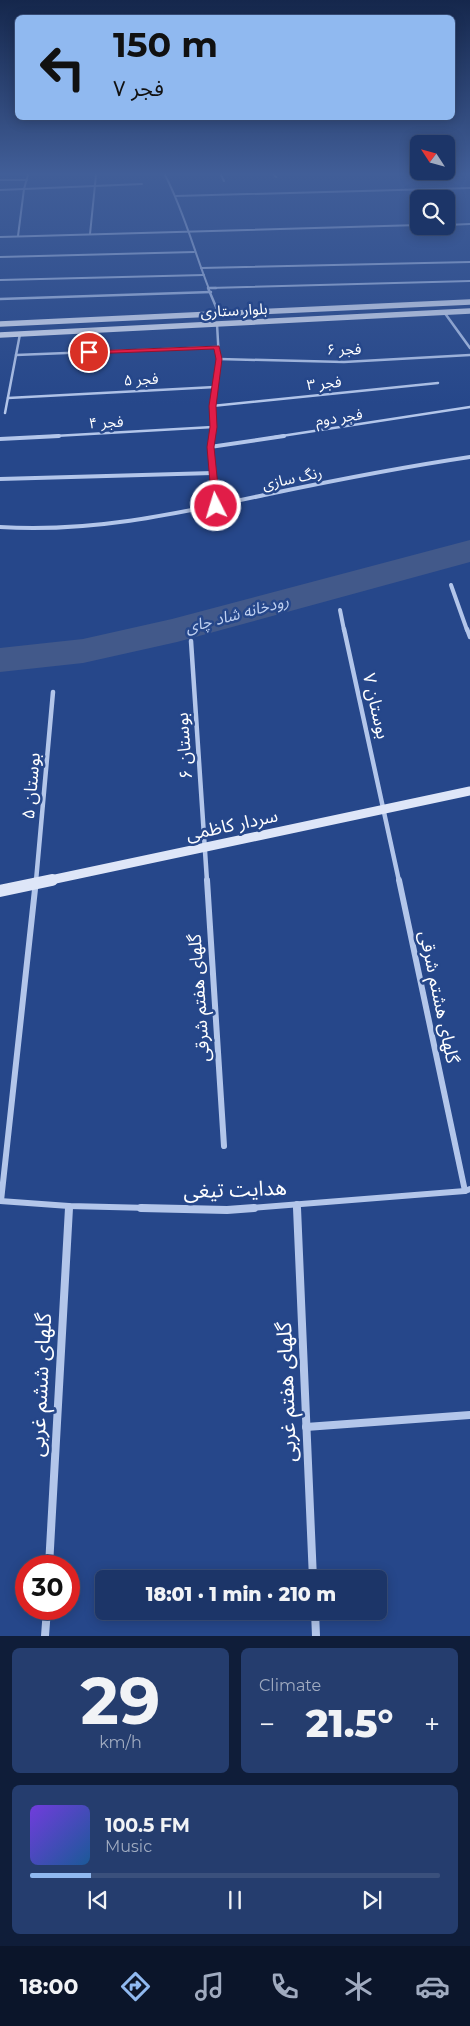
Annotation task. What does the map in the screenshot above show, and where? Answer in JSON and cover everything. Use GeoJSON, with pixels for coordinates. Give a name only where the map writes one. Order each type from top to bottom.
{"type":"FeatureCollection","features":[{"type":"Feature","properties":{"kind":"main road","name":"بلوار ستاری"},"geometry":{"type":"LineString","coordinates":[[0,324],[470,302]]}},
{"type":"Feature","properties":{"kind":"main road","name":"بلوار ستاری"},"geometry":{"type":"LineString","coordinates":[[0,334],[470,311]]}},
{"type":"Feature","properties":{"kind":"main road"},"geometry":{"type":"LineString","coordinates":[[234,314],[243,317],[238,323]]}},
{"type":"Feature","properties":{"kind":"main road"},"geometry":{"type":"LineString","coordinates":[[197,315],[190,320],[200,324]]}},
{"type":"Feature","properties":{"kind":"main road","name":"سردار کاظمی"},"geometry":{"type":"LineString","coordinates":[[0,892],[470,791]]}},
{"type":"Feature","properties":{"kind":"street"},"geometry":{"type":"LineString","coordinates":[[0,257],[194,252],[219,314]]}},
{"type":"Feature","properties":{"kind":"street"},"geometry":{"type":"LineString","coordinates":[[201,268],[470,262]]}},
{"type":"Feature","properties":{"kind":"street"},"geometry":{"type":"LineString","coordinates":[[0,280],[204,275]]}},
{"type":"Feature","properties":{"kind":"street"},"geometry":{"type":"LineString","coordinates":[[209,288],[470,281]]}},
{"type":"Feature","properties":{"kind":"street"},"geometry":{"type":"LineString","coordinates":[[0,299],[211,292]]}},
{"type":"Feature","properties":{"kind":"street"},"geometry":{"type":"LineString","coordinates":[[444,312],[470,348]]}},
{"type":"Feature","properties":{"kind":"street"},"geometry":{"type":"LineString","coordinates":[[216,506],[210,447],[213,427],[212,406],[219,359],[217,324]]}},
{"type":"Feature","properties":{"kind":"street"},"geometry":{"type":"LineString","coordinates":[[5,413],[20,334]]}},
{"type":"Feature","properties":{"kind":"street"},"geometry":{"type":"LineString","coordinates":[[16,355],[217,347]]}},
{"type":"Feature","properties":{"kind":"street","name":"فجر ۶"},"geometry":{"type":"LineString","coordinates":[[219,359],[344,362],[470,355]]}},
{"type":"Feature","properties":{"kind":"street","name":"فجر ۳"},"geometry":{"type":"LineString","coordinates":[[212,406],[438,383]]}},
{"type":"Feature","properties":{"kind":"street","name":"فجر ۵"},"geometry":{"type":"LineString","coordinates":[[8,398],[215,387]]}},
{"type":"Feature","properties":{"kind":"street","name":"فجر دوم"},"geometry":{"type":"LineString","coordinates":[[210,447],[470,407]]}},
{"type":"Feature","properties":{"kind":"street","name":"فجر ۴"},"geometry":{"type":"LineString","coordinates":[[0,440],[213,427]]}},
{"type":"Feature","properties":{"kind":"street","name":"رنگ سازی"},"geometry":{"type":"LineString","coordinates":[[0,527],[24,530],[77,528],[139,520],[216,506],[306,486],[470,457]]}},
{"type":"Feature","properties":{"kind":"street"},"geometry":{"type":"LineString","coordinates":[[0,479],[213,472]]}},
{"type":"Feature","properties":{"kind":"street"},"geometry":{"type":"LineString","coordinates":[[452,585],[470,637]]}},
{"type":"Feature","properties":{"kind":"street","name":"بوستان ۷"},"geometry":{"type":"LineString","coordinates":[[340,610],[384,808]]}},
{"type":"Feature","properties":{"kind":"street","name":"بوستان ۶"},"geometry":{"type":"LineString","coordinates":[[191,641],[205,848]]}},
{"type":"Feature","properties":{"kind":"street","name":"بوستان ۵"},"geometry":{"type":"LineString","coordinates":[[1,1201],[36,883],[53,692]]}},
{"type":"Feature","properties":{"kind":"street","name":"گلهای هشتم شرقی"},"geometry":{"type":"LineString","coordinates":[[384,808],[467,1190]]}},
{"type":"Feature","properties":{"kind":"street","name":"گلهای هفتم شرقی"},"geometry":{"type":"LineString","coordinates":[[205,848],[224,1146]]}},
{"type":"Feature","properties":{"kind":"street","name":"هدایت تیغی"},"geometry":{"type":"LineString","coordinates":[[1,1201],[69,1206],[227,1210],[467,1190]]}},
{"type":"Feature","properties":{"kind":"street","name":"گلهای هفتم غربی"},"geometry":{"type":"LineString","coordinates":[[297,1204],[313,1570]]}},
{"type":"Feature","properties":{"kind":"street","name":"گلهای ششم غربی"},"geometry":{"type":"LineString","coordinates":[[50,1555],[69,1206]]}},
{"type":"Feature","properties":{"kind":"street"},"geometry":{"type":"LineString","coordinates":[[306,1427],[470,1415]]}},
{"type":"Feature","properties":{"kind":"street"},"geometry":{"type":"LineString","coordinates":[[45,1636],[46,1620]]}},
{"type":"Feature","properties":{"kind":"street"},"geometry":{"type":"LineString","coordinates":[[315,1620],[316,1636]]}},
{"type":"Feature","properties":{"kind":"waterway","name":"رودخانه شاد چای"},"geometry":{"type":"LineString","coordinates":[[0,660],[83,651],[177,630],[470,551]]}},
{"type":"Feature","properties":{"kind":"route"},"geometry":{"type":"LineString","coordinates":[[89,352],[217,347],[219,359],[212,406],[213,427],[210,447],[216,506]]}}]}
